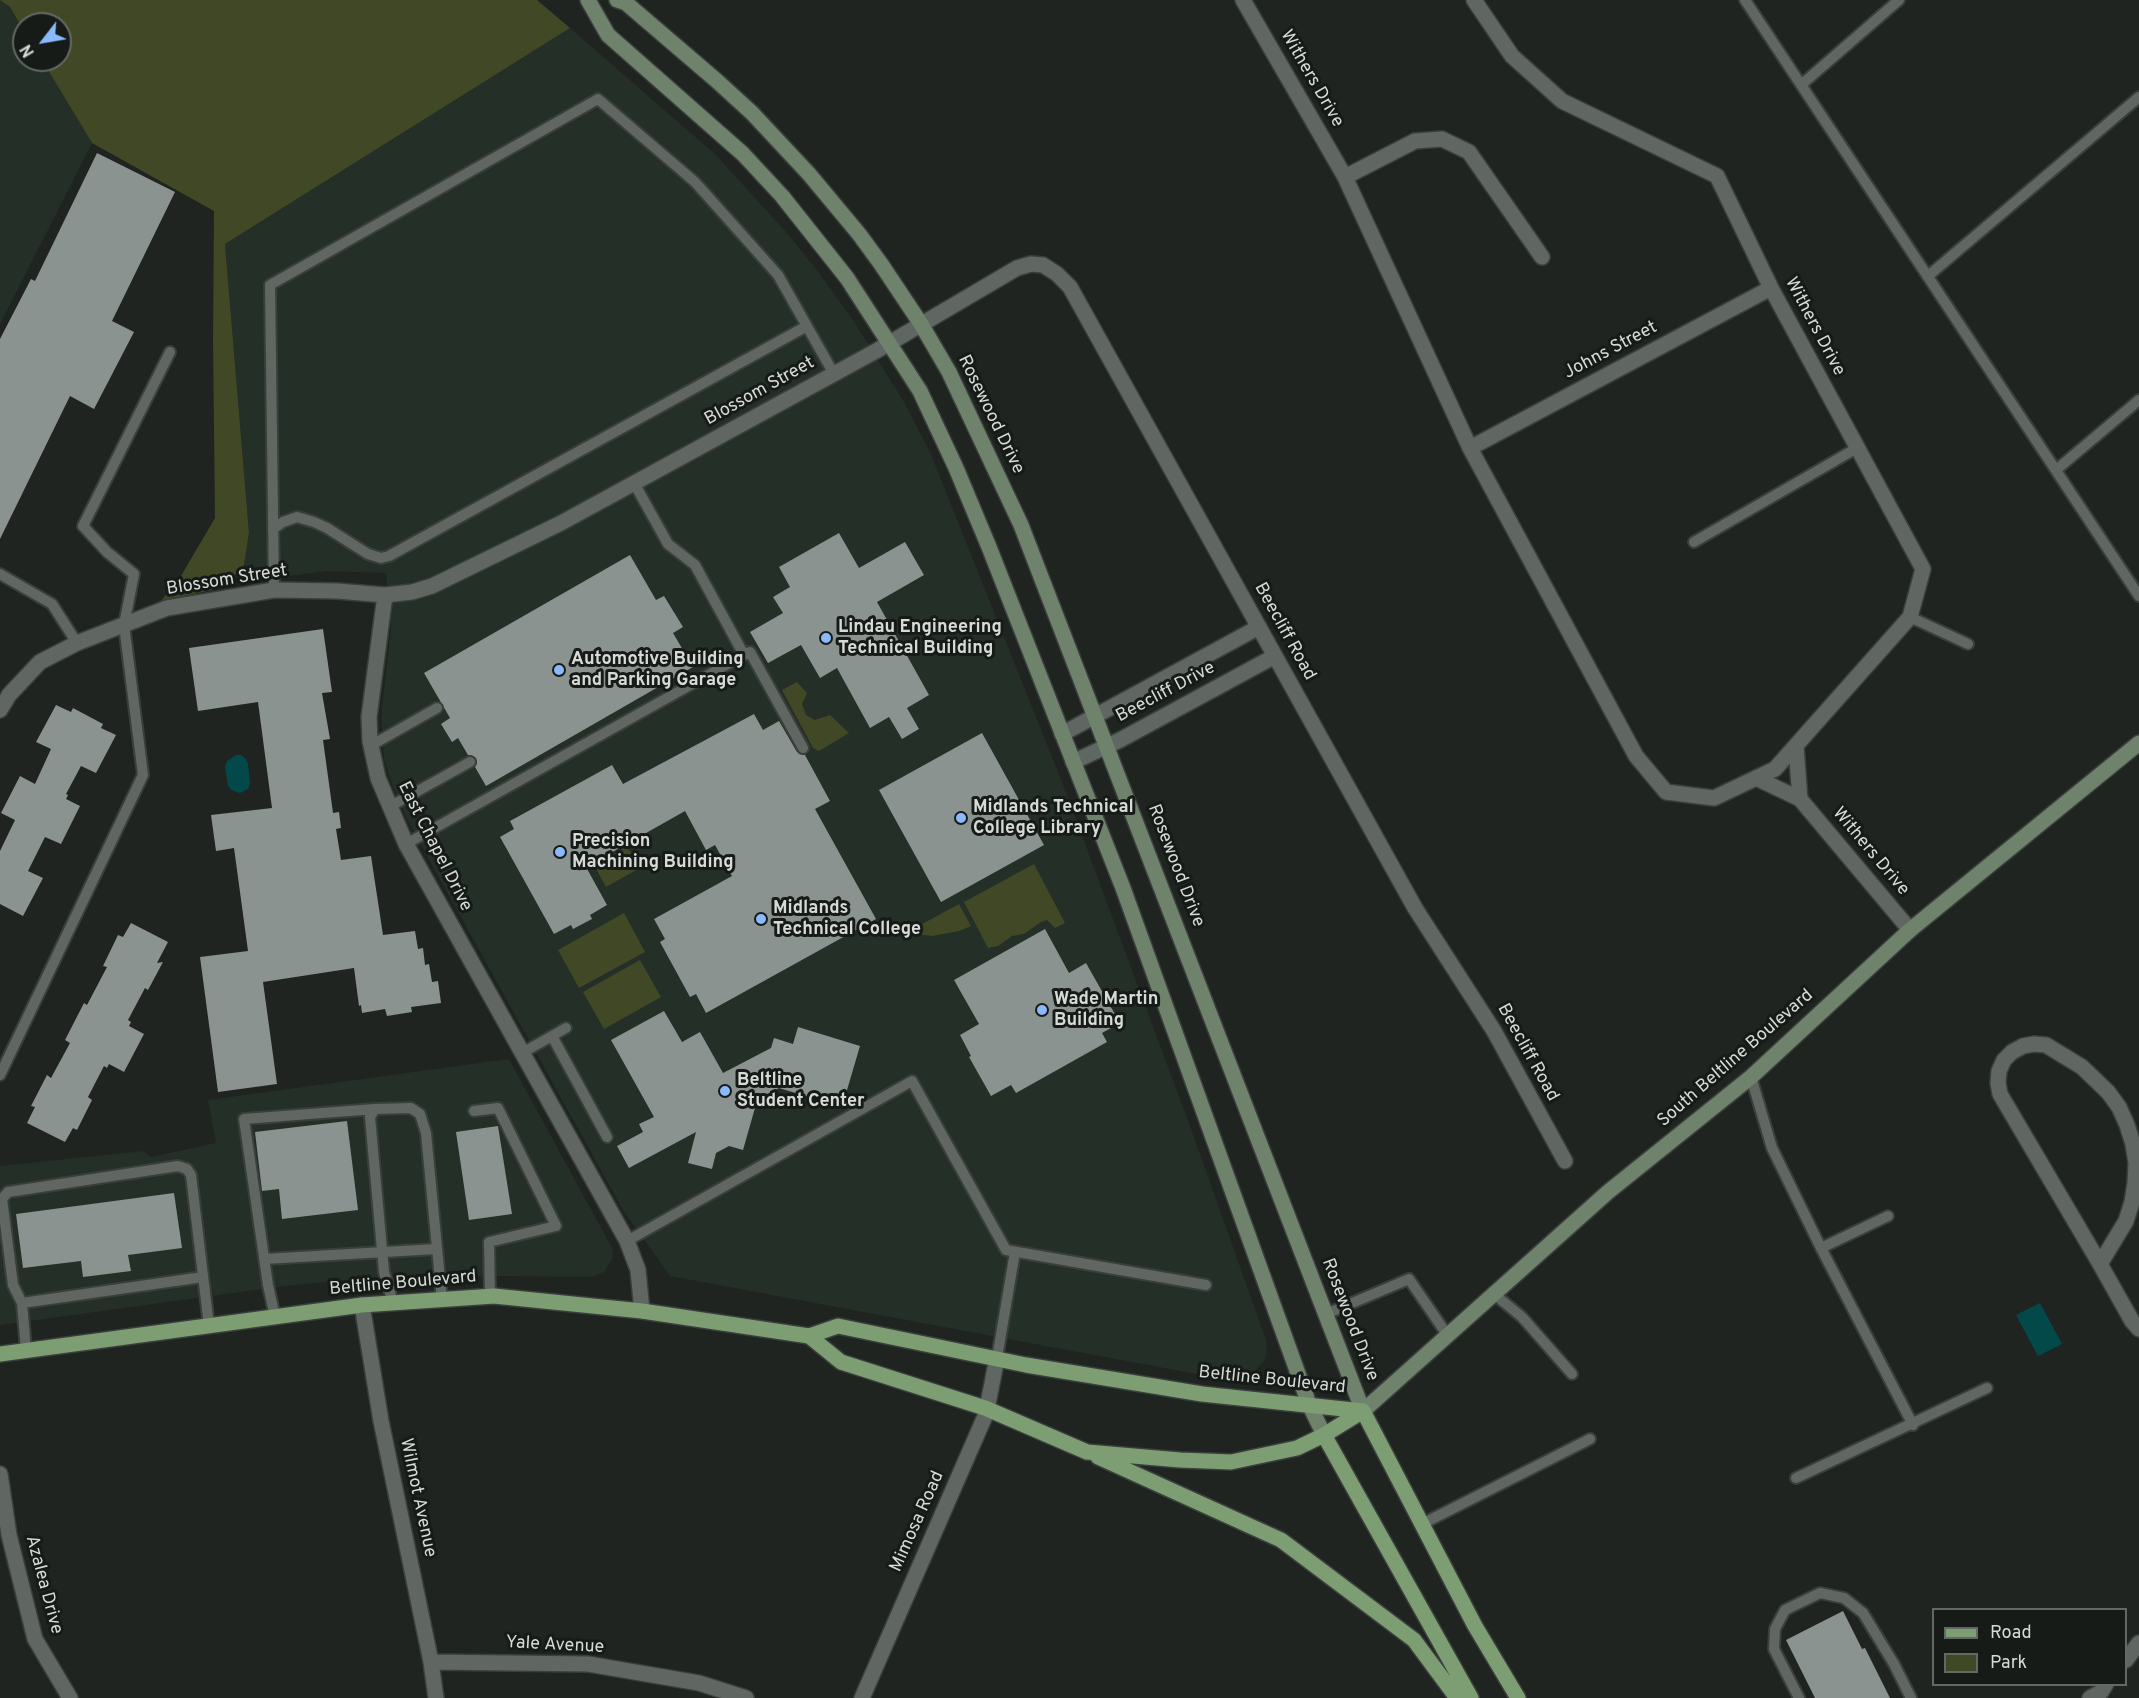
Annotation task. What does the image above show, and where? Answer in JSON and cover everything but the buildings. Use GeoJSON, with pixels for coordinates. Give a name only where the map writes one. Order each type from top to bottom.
{"type":"FeatureCollection","features":[{"type":"Feature","properties":{"kind":"main road"},"geometry":{"type":"LineString","coordinates":[[588,0],[608,35],[743,154],[782,196],[848,278],[920,391],[989,547],[1124,888],[1310,1404],[1324,1435],[1472,1698]]}},
{"type":"Feature","properties":{"kind":"main road","name":"Rosewood Drive"},"geometry":{"type":"LineString","coordinates":[[618,0],[626,3],[717,81],[786,148],[859,234],[921,324],[949,372],[1021,525],[1364,1411],[1475,1626],[1518,1698]]}},
{"type":"Feature","properties":{"kind":"main road","name":"South Beltline Boulevard"},"geometry":{"type":"LineString","coordinates":[[1364,1411],[1608,1192],[1751,1077],[1910,930],[2139,743]]}},
{"type":"Feature","properties":{"kind":"main road","name":"Beltline Boulevard"},"geometry":{"type":"LineString","coordinates":[[0,1354],[362,1305],[490,1297],[642,1311],[809,1336],[838,1326],[997,1358],[1202,1394],[1364,1411]]}},
{"type":"Feature","properties":{"kind":"main road","name":"Beltline Boulevard"},"geometry":{"type":"LineString","coordinates":[[809,1336],[841,1362],[987,1408],[1087,1452],[1180,1461],[1231,1462],[1297,1448],[1364,1411]]}},
{"type":"Feature","properties":{"kind":"main road"},"geometry":{"type":"LineString","coordinates":[[1087,1452],[1281,1540],[1414,1640],[1457,1698]]}},
{"type":"Feature","properties":{"kind":"street","name":"Withers Drive"},"geometry":{"type":"LineString","coordinates":[[1244,0],[1345,177],[1470,448],[1636,756],[1666,792],[1714,798],[1776,769],[1910,617],[1923,569],[1770,288],[1717,176],[1562,102],[1512,56],[1474,0]]}},
{"type":"Feature","properties":{"kind":"street"},"geometry":{"type":"LineString","coordinates":[[1345,177],[1415,141],[1442,139],[1469,152],[1542,257]]}},
{"type":"Feature","properties":{"kind":"street","name":"Beecliff Road"},"geometry":{"type":"LineString","coordinates":[[904,334],[1017,268],[1031,264],[1043,266],[1057,273],[1070,287],[1415,908],[1494,1031],[1565,1161]]}},
{"type":"Feature","properties":{"kind":"street","name":"Johns Street"},"geometry":{"type":"LineString","coordinates":[[1470,448],[1770,288]]}},
{"type":"Feature","properties":{"kind":"street","name":"Blossom Street"},"geometry":{"type":"LineString","coordinates":[[634,483],[904,334]]}},
{"type":"Feature","properties":{"kind":"street"},"geometry":{"type":"LineString","coordinates":[[385,595],[412,592],[432,586],[561,523],[634,483]]}},
{"type":"Feature","properties":{"kind":"street","name":"Blossom Street"},"geometry":{"type":"LineString","coordinates":[[0,710],[9,695],[40,662],[77,643],[167,608],[274,590],[337,591],[385,595]]}},
{"type":"Feature","properties":{"kind":"street","name":"East Chapel Drive"},"geometry":{"type":"LineString","coordinates":[[385,595],[369,717],[370,746],[378,778],[406,844],[627,1241],[638,1270],[642,1311]]}},
{"type":"Feature","properties":{"kind":"street","name":"Beecliff Drive"},"geometry":{"type":"LineString","coordinates":[[1062,734],[1259,627]]}},
{"type":"Feature","properties":{"kind":"street","name":"Beecliff Drive"},"geometry":{"type":"LineString","coordinates":[[1073,762],[1108,746],[1275,656]]}},
{"type":"Feature","properties":{"kind":"street"},"geometry":{"type":"LineString","coordinates":[[1796,746],[1800,799]]}},
{"type":"Feature","properties":{"kind":"street","name":"Withers Drive"},"geometry":{"type":"LineString","coordinates":[[1756,778],[1800,799],[1910,930]]}},
{"type":"Feature","properties":{"kind":"street"},"geometry":{"type":"LineString","coordinates":[[2100,1263],[2126,1221],[2132,1202],[2136,1163],[2127,1125],[2119,1107],[2108,1092],[2082,1068],[2046,1045],[2023,1046],[2004,1060],[1999,1071],[2000,1094],[2132,1321],[2139,1329]]}},
{"type":"Feature","properties":{"kind":"street","name":"Wilmot Avenue"},"geometry":{"type":"LineString","coordinates":[[362,1305],[381,1421],[431,1662],[436,1698]]}},
{"type":"Feature","properties":{"kind":"street","name":"Mimosa Road"},"geometry":{"type":"LineString","coordinates":[[862,1698],[971,1450],[987,1408],[997,1358]]}},
{"type":"Feature","properties":{"kind":"street","name":"Azalea Drive"},"geometry":{"type":"LineString","coordinates":[[0,1474],[9,1535],[35,1639],[70,1698]]}},
{"type":"Feature","properties":{"kind":"street"},"geometry":{"type":"LineString","coordinates":[[2127,1659],[2139,1643]]}},
{"type":"Feature","properties":{"kind":"street","name":"Yale Avenue"},"geometry":{"type":"LineString","coordinates":[[431,1662],[588,1664],[699,1683],[746,1698]]}},
{"type":"Feature","properties":{"kind":"street"},"geometry":{"type":"LineString","coordinates":[[2090,1698],[2101,1692],[2105,1686]]}},
{"type":"Feature","properties":{"kind":"lane"},"geometry":{"type":"LineString","coordinates":[[1745,0],[2139,596]]}},
{"type":"Feature","properties":{"kind":"lane"},"geometry":{"type":"LineString","coordinates":[[1801,85],[1899,0]]}},
{"type":"Feature","properties":{"kind":"lane"},"geometry":{"type":"LineString","coordinates":[[1928,276],[2139,97]]}},
{"type":"Feature","properties":{"kind":"lane"},"geometry":{"type":"LineString","coordinates":[[274,590],[270,285],[598,99],[703,190],[778,275],[834,374]]}},
{"type":"Feature","properties":{"kind":"lane"},"geometry":{"type":"LineString","coordinates":[[273,529],[297,517],[327,528],[375,556],[381,558],[389,556],[807,326]]}},
{"type":"Feature","properties":{"kind":"lane"},"geometry":{"type":"LineString","coordinates":[[0,1075],[143,775],[124,625],[134,574],[107,552],[83,526],[170,352]]}},
{"type":"Feature","properties":{"kind":"lane"},"geometry":{"type":"LineString","coordinates":[[2056,470],[2139,400]]}},
{"type":"Feature","properties":{"kind":"lane"},"geometry":{"type":"LineString","coordinates":[[1694,542],[1857,448]]}},
{"type":"Feature","properties":{"kind":"lane"},"geometry":{"type":"LineString","coordinates":[[634,483],[668,544],[696,565],[744,655]]}},
{"type":"Feature","properties":{"kind":"lane"},"geometry":{"type":"LineString","coordinates":[[0,574],[52,604],[77,643]]}},
{"type":"Feature","properties":{"kind":"lane"},"geometry":{"type":"LineString","coordinates":[[1910,617],[1968,644]]}},
{"type":"Feature","properties":{"kind":"lane"},"geometry":{"type":"LineString","coordinates":[[406,844],[750,652],[803,748]]}},
{"type":"Feature","properties":{"kind":"lane"},"geometry":{"type":"LineString","coordinates":[[370,746],[437,708]]}},
{"type":"Feature","properties":{"kind":"lane"},"geometry":{"type":"LineString","coordinates":[[389,807],[470,762]]}},
{"type":"Feature","properties":{"kind":"lane"},"geometry":{"type":"LineString","coordinates":[[522,1053],[566,1028]]}},
{"type":"Feature","properties":{"kind":"lane"},"geometry":{"type":"LineString","coordinates":[[552,1036],[607,1137]]}},
{"type":"Feature","properties":{"kind":"lane"},"geometry":{"type":"LineString","coordinates":[[1751,1077],[1772,1148],[1913,1425]]}},
{"type":"Feature","properties":{"kind":"lane"},"geometry":{"type":"LineString","coordinates":[[627,1241],[912,1081],[1006,1250],[1206,1285]]}},
{"type":"Feature","properties":{"kind":"lane"},"geometry":{"type":"LineString","coordinates":[[275,1317],[264,1259],[244,1119],[375,1109],[411,1108],[420,1114],[426,1133],[442,1300]]}},
{"type":"Feature","properties":{"kind":"lane"},"geometry":{"type":"LineString","coordinates":[[474,1111],[498,1108],[556,1226],[489,1242],[490,1297]]}},
{"type":"Feature","properties":{"kind":"lane"},"geometry":{"type":"LineString","coordinates":[[375,1109],[370,1117],[382,1251],[384,1272],[393,1303]]}},
{"type":"Feature","properties":{"kind":"lane"},"geometry":{"type":"LineString","coordinates":[[26,1350],[22,1303],[13,1285],[2,1199],[8,1192],[178,1166],[187,1169],[191,1175],[209,1326]]}},
{"type":"Feature","properties":{"kind":"lane"},"geometry":{"type":"LineString","coordinates":[[1821,1248],[1888,1216]]}},
{"type":"Feature","properties":{"kind":"lane"},"geometry":{"type":"LineString","coordinates":[[264,1259],[436,1249]]}},
{"type":"Feature","properties":{"kind":"lane"},"geometry":{"type":"LineString","coordinates":[[997,1358],[1015,1252]]}},
{"type":"Feature","properties":{"kind":"lane"},"geometry":{"type":"LineString","coordinates":[[22,1303],[203,1277]]}},
{"type":"Feature","properties":{"kind":"lane"},"geometry":{"type":"LineString","coordinates":[[1326,1314],[1409,1279],[1448,1336]]}},
{"type":"Feature","properties":{"kind":"lane"},"geometry":{"type":"LineString","coordinates":[[1494,1294],[1522,1317],[1572,1374]]}},
{"type":"Feature","properties":{"kind":"lane"},"geometry":{"type":"LineString","coordinates":[[1796,1478],[1913,1425],[1987,1388]]}},
{"type":"Feature","properties":{"kind":"lane"},"geometry":{"type":"LineString","coordinates":[[1422,1524],[1590,1439]]}},
{"type":"Feature","properties":{"kind":"lane"},"geometry":{"type":"LineString","coordinates":[[1799,1698],[1773,1649],[1774,1629],[1785,1610],[1820,1593],[1844,1598],[1863,1613],[1894,1664],[1911,1698]]}},
{"type":"Feature","properties":{"kind":"shaded area"},"geometry":{"type":"Polygon","coordinates":[[[0,0],[13,12],[12,72],[49,72],[92,143],[0,324],[0,0]]]}},
{"type":"Feature","properties":{"kind":"shaded area"},"geometry":{"type":"Polygon","coordinates":[[[570,28],[716,155],[786,232],[853,320],[904,402],[930,452],[1062,782],[1190,1126],[1266,1340],[1267,1353],[1264,1361],[1248,1378],[1234,1381],[670,1276],[623,1210],[410,825],[393,787],[384,759],[382,726],[391,629],[386,573],[326,571],[290,576],[244,565],[249,533],[225,244],[570,28]]]}},
{"type":"Feature","properties":{"kind":"shaded area"},"geometry":{"type":"Polygon","coordinates":[[[509,1059],[612,1248],[613,1258],[604,1272],[592,1277],[398,1275],[284,1286],[0,1325],[0,1166],[144,1151],[151,1157],[216,1143],[208,1100],[509,1059]]]}},
{"type":"Feature","properties":{"kind":"green space"},"geometry":{"type":"Polygon","coordinates":[[[0,0],[537,0],[570,28],[225,244],[249,533],[244,565],[217,589],[161,601],[181,576],[215,518],[214,211],[92,143],[49,72],[72,72],[72,12],[13,12],[0,0]]]}},
{"type":"Feature","properties":{"kind":"green space"},"geometry":{"type":"Polygon","coordinates":[[[797,682],[807,693],[802,704],[806,715],[815,720],[830,715],[849,733],[819,751],[813,748],[782,690],[797,682]]]}},
{"type":"Feature","properties":{"kind":"green space"},"geometry":{"type":"Polygon","coordinates":[[[627,846],[640,868],[606,887],[594,865],[627,846]]]}},
{"type":"Feature","properties":{"kind":"green space"},"geometry":{"type":"Polygon","coordinates":[[[1034,864],[1065,923],[1055,928],[1047,920],[1024,934],[1012,936],[998,946],[988,948],[964,902],[1034,864]]]}},
{"type":"Feature","properties":{"kind":"green space"},"geometry":{"type":"Polygon","coordinates":[[[959,904],[971,926],[959,931],[932,936],[916,934],[913,929],[959,904]]]}},
{"type":"Feature","properties":{"kind":"green space"},"geometry":{"type":"Polygon","coordinates":[[[624,913],[645,952],[579,988],[558,950],[624,913]]]}},
{"type":"Feature","properties":{"kind":"green space"},"geometry":{"type":"Polygon","coordinates":[[[640,960],[661,997],[604,1029],[583,992],[640,960]]]}},
{"type":"Feature","properties":{"kind":"water"},"geometry":{"type":"Polygon","coordinates":[[[236,755],[241,755],[246,759],[250,783],[248,789],[240,793],[231,790],[228,786],[225,766],[227,761],[236,755]]]}},
{"type":"Feature","properties":{"kind":"water"},"geometry":{"type":"Polygon","coordinates":[[[2040,1303],[2062,1344],[2038,1356],[2016,1315],[2040,1303]]]}},
{"type":"Feature","properties":{"kind":"place","name":"Lindau Engineering Technical Building"},"geometry":{"type":"Point","coordinates":[826,638]}},
{"type":"Feature","properties":{"kind":"place","name":"Automotive Building and Parking Garage"},"geometry":{"type":"Point","coordinates":[559,670]}},
{"type":"Feature","properties":{"kind":"place","name":"Midlands Technical College Library"},"geometry":{"type":"Point","coordinates":[961,818]}},
{"type":"Feature","properties":{"kind":"place","name":"Precision Machining Building"},"geometry":{"type":"Point","coordinates":[560,852]}},
{"type":"Feature","properties":{"kind":"place","name":"Midlands Technical College"},"geometry":{"type":"Point","coordinates":[761,919]}},
{"type":"Feature","properties":{"kind":"place","name":"Wade Martin Building"},"geometry":{"type":"Point","coordinates":[1042,1010]}},
{"type":"Feature","properties":{"kind":"place","name":"Beltline Student Center"},"geometry":{"type":"Point","coordinates":[725,1091]}}]}
